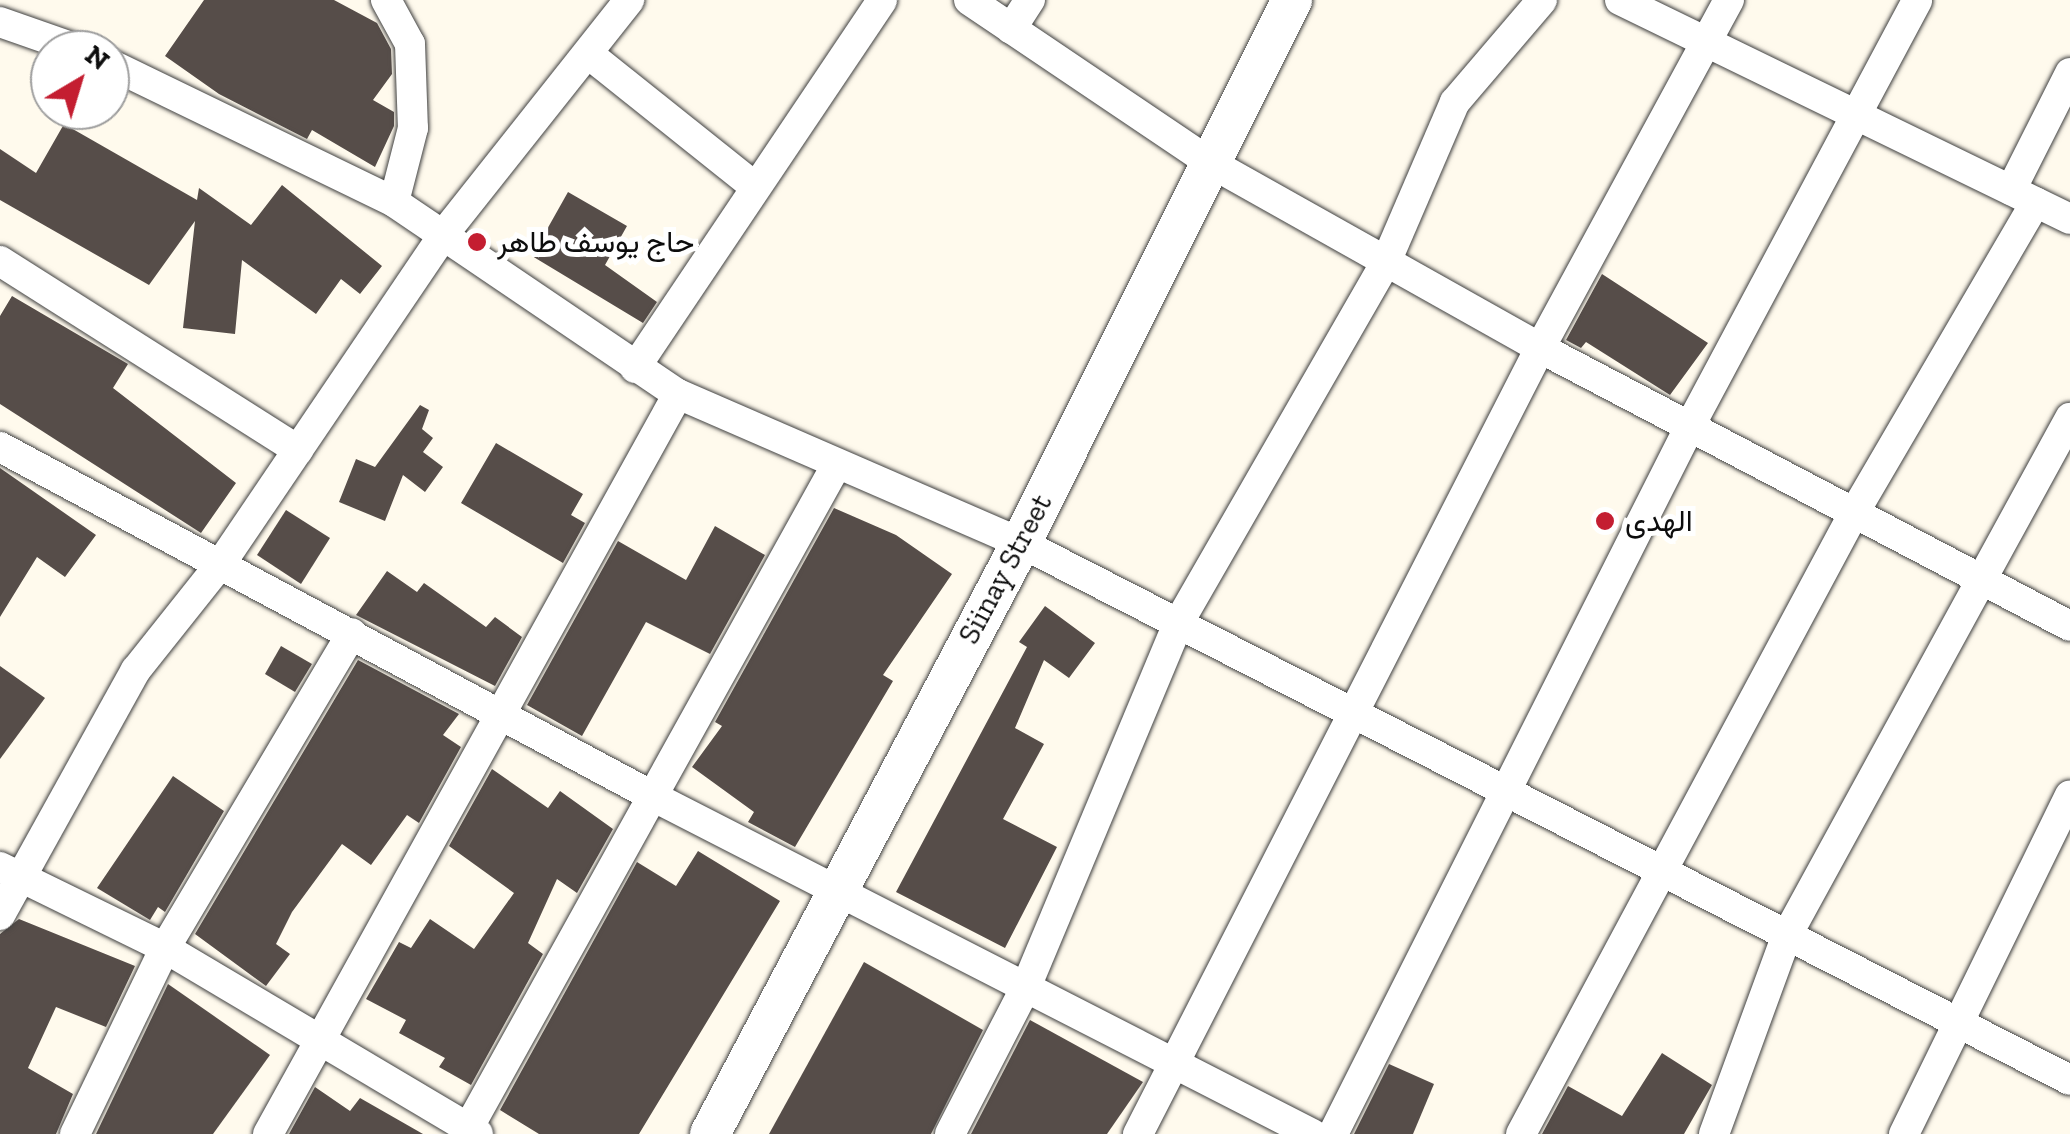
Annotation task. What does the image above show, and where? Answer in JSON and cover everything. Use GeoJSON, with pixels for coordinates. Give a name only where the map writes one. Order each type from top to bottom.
{"type":"FeatureCollection","features":[{"type":"Feature","properties":{"kind":"street"},"geometry":{"type":"LineString","coordinates":[[386,0],[410,44],[412,128],[394,202]]}},
{"type":"Feature","properties":{"kind":"street"},"geometry":{"type":"LineString","coordinates":[[0,915],[11,872],[136,670],[222,562],[443,235],[591,56],[629,0]]}},
{"type":"Feature","properties":{"kind":"street"},"geometry":{"type":"LineString","coordinates":[[635,368],[882,0]]}},
{"type":"Feature","properties":{"kind":"street"},"geometry":{"type":"LineString","coordinates":[[969,0],[1209,162],[1540,348],[2070,626]]}},
{"type":"Feature","properties":{"kind":"street"},"geometry":{"type":"LineString","coordinates":[[1012,28],[1030,0]]}},
{"type":"Feature","properties":{"kind":"street","name":"Siinay Street"},"geometry":{"type":"LineString","coordinates":[[710,1134],[835,886],[1021,543],[1292,0]]}},
{"type":"Feature","properties":{"kind":"street"},"geometry":{"type":"LineString","coordinates":[[950,1134],[1026,987],[1179,622],[1386,262],[1455,102],[1542,0]]}},
{"type":"Feature","properties":{"kind":"street"},"geometry":{"type":"LineString","coordinates":[[1620,0],[2070,219]]}},
{"type":"Feature","properties":{"kind":"street"},"geometry":{"type":"LineString","coordinates":[[1138,1134],[1540,348],[1729,0]]}},
{"type":"Feature","properties":{"kind":"street"},"geometry":{"type":"LineString","coordinates":[[1333,1134],[1691,424],[1917,0]]}},
{"type":"Feature","properties":{"kind":"street"},"geometry":{"type":"LineString","coordinates":[[0,22],[30,32]]}},
{"type":"Feature","properties":{"kind":"street"},"geometry":{"type":"LineString","coordinates":[[591,56],[755,187]]}},
{"type":"Feature","properties":{"kind":"street"},"geometry":{"type":"LineString","coordinates":[[1521,1134],[2023,196],[2070,73]]}},
{"type":"Feature","properties":{"kind":"street"},"geometry":{"type":"LineString","coordinates":[[130,74],[394,202],[678,394],[1021,543],[1660,875],[1962,1021],[2070,1080]]}},
{"type":"Feature","properties":{"kind":"street"},"geometry":{"type":"LineString","coordinates":[[0,260],[298,450]]}},
{"type":"Feature","properties":{"kind":"street"},"geometry":{"type":"LineString","coordinates":[[268,1134],[678,394]]}},
{"type":"Feature","properties":{"kind":"street"},"geometry":{"type":"LineString","coordinates":[[1714,1134],[1786,936],[1983,583],[2070,418]]}},
{"type":"Feature","properties":{"kind":"street"},"geometry":{"type":"LineString","coordinates":[[0,447],[222,562],[656,798],[835,886],[1312,1134]]}},
{"type":"Feature","properties":{"kind":"street"},"geometry":{"type":"LineString","coordinates":[[11,872],[166,948],[470,1132],[837,464]]}},
{"type":"Feature","properties":{"kind":"street"},"geometry":{"type":"LineString","coordinates":[[75,1134],[166,948],[352,633]]}},
{"type":"Feature","properties":{"kind":"street"},"geometry":{"type":"LineString","coordinates":[[1904,1134],[2070,795]]}},
{"type":"Feature","properties":{"kind":"building"},"geometry":{"type":"Polygon","coordinates":[[[204,0],[334,0],[377,23],[391,49],[392,74],[373,100],[394,112],[394,126],[375,167],[312,130],[307,139],[219,94],[165,56],[204,0]]]}},
{"type":"Feature","properties":{"kind":"building"},"geometry":{"type":"Polygon","coordinates":[[[61,130],[74,130],[197,200],[199,188],[251,225],[282,185],[382,266],[360,294],[341,279],[316,314],[242,260],[235,334],[183,328],[195,221],[149,285],[0,200],[0,149],[36,173],[61,130]]]}},
{"type":"Feature","properties":{"kind":"building"},"geometry":{"type":"Polygon","coordinates":[[[568,192],[627,226],[605,265],[657,302],[643,323],[532,256],[568,192]]]}},
{"type":"Feature","properties":{"kind":"building"},"geometry":{"type":"Polygon","coordinates":[[[1602,274],[1708,343],[1670,395],[1586,342],[1581,348],[1566,340],[1602,274]]]}},
{"type":"Feature","properties":{"kind":"building"},"geometry":{"type":"Polygon","coordinates":[[[12,296],[128,364],[113,388],[236,483],[201,533],[0,404],[0,316],[12,296]]]}},
{"type":"Feature","properties":{"kind":"building"},"geometry":{"type":"Polygon","coordinates":[[[420,405],[429,410],[422,429],[433,438],[423,452],[443,467],[425,492],[403,475],[385,521],[339,502],[356,459],[375,467],[420,405]]]}},
{"type":"Feature","properties":{"kind":"building"},"geometry":{"type":"Polygon","coordinates":[[[496,443],[583,494],[571,515],[585,523],[563,563],[461,503],[496,443]]]}},
{"type":"Feature","properties":{"kind":"building"},"geometry":{"type":"Polygon","coordinates":[[[0,468],[96,535],[65,577],[37,557],[0,617],[0,468]]]}},
{"type":"Feature","properties":{"kind":"building"},"geometry":{"type":"Polygon","coordinates":[[[834,508],[896,535],[952,574],[883,675],[893,681],[795,847],[748,822],[754,812],[692,767],[722,726],[715,722],[834,508]]]}},
{"type":"Feature","properties":{"kind":"building"},"geometry":{"type":"Polygon","coordinates":[[[286,510],[330,538],[301,584],[257,555],[286,510]]]}},
{"type":"Feature","properties":{"kind":"building"},"geometry":{"type":"Polygon","coordinates":[[[715,526],[765,555],[710,654],[646,622],[582,736],[527,705],[618,541],[686,580],[715,526]]]}},
{"type":"Feature","properties":{"kind":"building"},"geometry":{"type":"Polygon","coordinates":[[[387,571],[417,592],[424,583],[486,627],[495,617],[522,637],[495,686],[356,615],[387,571]]]}},
{"type":"Feature","properties":{"kind":"building"},"geometry":{"type":"Polygon","coordinates":[[[1045,606],[1095,643],[1069,678],[1044,660],[1015,728],[1044,744],[1003,819],[1057,847],[1005,948],[896,892],[1027,647],[1019,642],[1045,606]]]}},
{"type":"Feature","properties":{"kind":"building"},"geometry":{"type":"Polygon","coordinates":[[[281,646],[312,664],[295,692],[265,674],[281,646]]]}},
{"type":"Feature","properties":{"kind":"building"},"geometry":{"type":"Polygon","coordinates":[[[358,660],[459,714],[443,735],[461,747],[419,823],[407,815],[371,865],[342,844],[292,912],[276,944],[290,954],[266,986],[195,934],[358,660]]]}},
{"type":"Feature","properties":{"kind":"building"},"geometry":{"type":"Polygon","coordinates":[[[0,666],[45,698],[0,759],[0,666]]]}},
{"type":"Feature","properties":{"kind":"building"},"geometry":{"type":"Polygon","coordinates":[[[492,769],[548,808],[560,791],[613,829],[577,893],[557,879],[528,943],[543,954],[471,1085],[439,1067],[445,1058],[399,1033],[406,1020],[366,999],[399,942],[411,948],[430,919],[474,949],[514,893],[449,846],[492,769]]]}},
{"type":"Feature","properties":{"kind":"building"},"geometry":{"type":"Polygon","coordinates":[[[173,776],[224,811],[165,912],[158,907],[150,920],[97,888],[173,776]]]}},
{"type":"Feature","properties":{"kind":"building"},"geometry":{"type":"Polygon","coordinates":[[[698,851],[780,901],[639,1134],[539,1134],[500,1110],[637,862],[676,886],[698,851]]]}},
{"type":"Feature","properties":{"kind":"building"},"geometry":{"type":"Polygon","coordinates":[[[19,919],[135,966],[106,1027],[56,1007],[28,1068],[73,1094],[56,1134],[0,1134],[0,934],[19,919]]]}},
{"type":"Feature","properties":{"kind":"building"},"geometry":{"type":"Polygon","coordinates":[[[864,962],[983,1030],[931,1134],[769,1134],[864,962]]]}},
{"type":"Feature","properties":{"kind":"building"},"geometry":{"type":"Polygon","coordinates":[[[168,984],[270,1055],[213,1134],[96,1134],[168,984]]]}},
{"type":"Feature","properties":{"kind":"building"},"geometry":{"type":"Polygon","coordinates":[[[1030,1020],[1143,1082],[1107,1134],[971,1134],[1030,1020]]]}},
{"type":"Feature","properties":{"kind":"building"},"geometry":{"type":"Polygon","coordinates":[[[1662,1053],[1712,1085],[1684,1134],[1542,1134],[1568,1086],[1622,1116],[1662,1053]]]}},
{"type":"Feature","properties":{"kind":"building"},"geometry":{"type":"Polygon","coordinates":[[[1389,1064],[1434,1084],[1413,1134],[1354,1134],[1389,1064]]]}},
{"type":"Feature","properties":{"kind":"building"},"geometry":{"type":"Polygon","coordinates":[[[315,1087],[350,1111],[360,1098],[423,1134],[289,1134],[315,1087]]]}},
{"type":"Feature","properties":{"kind":"place","name":"حاج يوسف طاهر"},"geometry":{"type":"Point","coordinates":[477,242]}},
{"type":"Feature","properties":{"kind":"place","name":"الهدى"},"geometry":{"type":"Point","coordinates":[1605,521]}}]}
